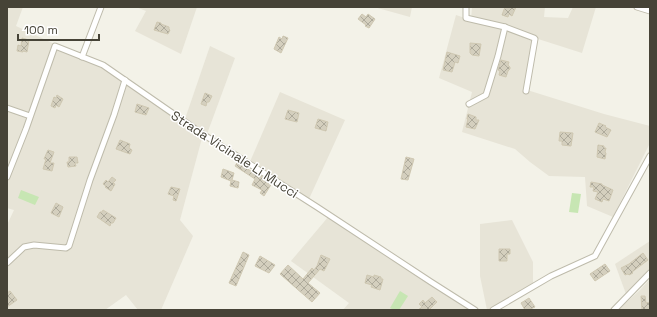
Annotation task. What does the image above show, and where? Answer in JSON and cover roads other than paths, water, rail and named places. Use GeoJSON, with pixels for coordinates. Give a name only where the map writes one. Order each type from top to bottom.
{"type":"FeatureCollection","features":[{"type":"Feature","properties":{"kind":"street"},"geometry":{"type":"LineString","coordinates":[[82,57],[101,7]]}},
{"type":"Feature","properties":{"kind":"street"},"geometry":{"type":"LineString","coordinates":[[466,7],[466,18],[505,27],[535,39],[526,91]]}},
{"type":"Feature","properties":{"kind":"street"},"geometry":{"type":"LineString","coordinates":[[637,7],[650,11]]}},
{"type":"Feature","properties":{"kind":"street"},"geometry":{"type":"LineString","coordinates":[[470,104],[486,95],[505,27]]}},
{"type":"Feature","properties":{"kind":"street","name":"Strada Vicinale Li Mucci"},"geometry":{"type":"LineString","coordinates":[[7,177],[55,46],[103,65],[201,133],[475,310]]}},
{"type":"Feature","properties":{"kind":"street"},"geometry":{"type":"LineString","coordinates":[[7,263],[24,248],[34,245],[66,248],[69,246],[125,80]]}},
{"type":"Feature","properties":{"kind":"street"},"geometry":{"type":"LineString","coordinates":[[7,108],[30,116]]}},
{"type":"Feature","properties":{"kind":"street"},"geometry":{"type":"LineString","coordinates":[[493,310],[551,276],[594,256],[650,156]]}},
{"type":"Feature","properties":{"kind":"street"},"geometry":{"type":"LineString","coordinates":[[614,310],[650,273]]}}]}
